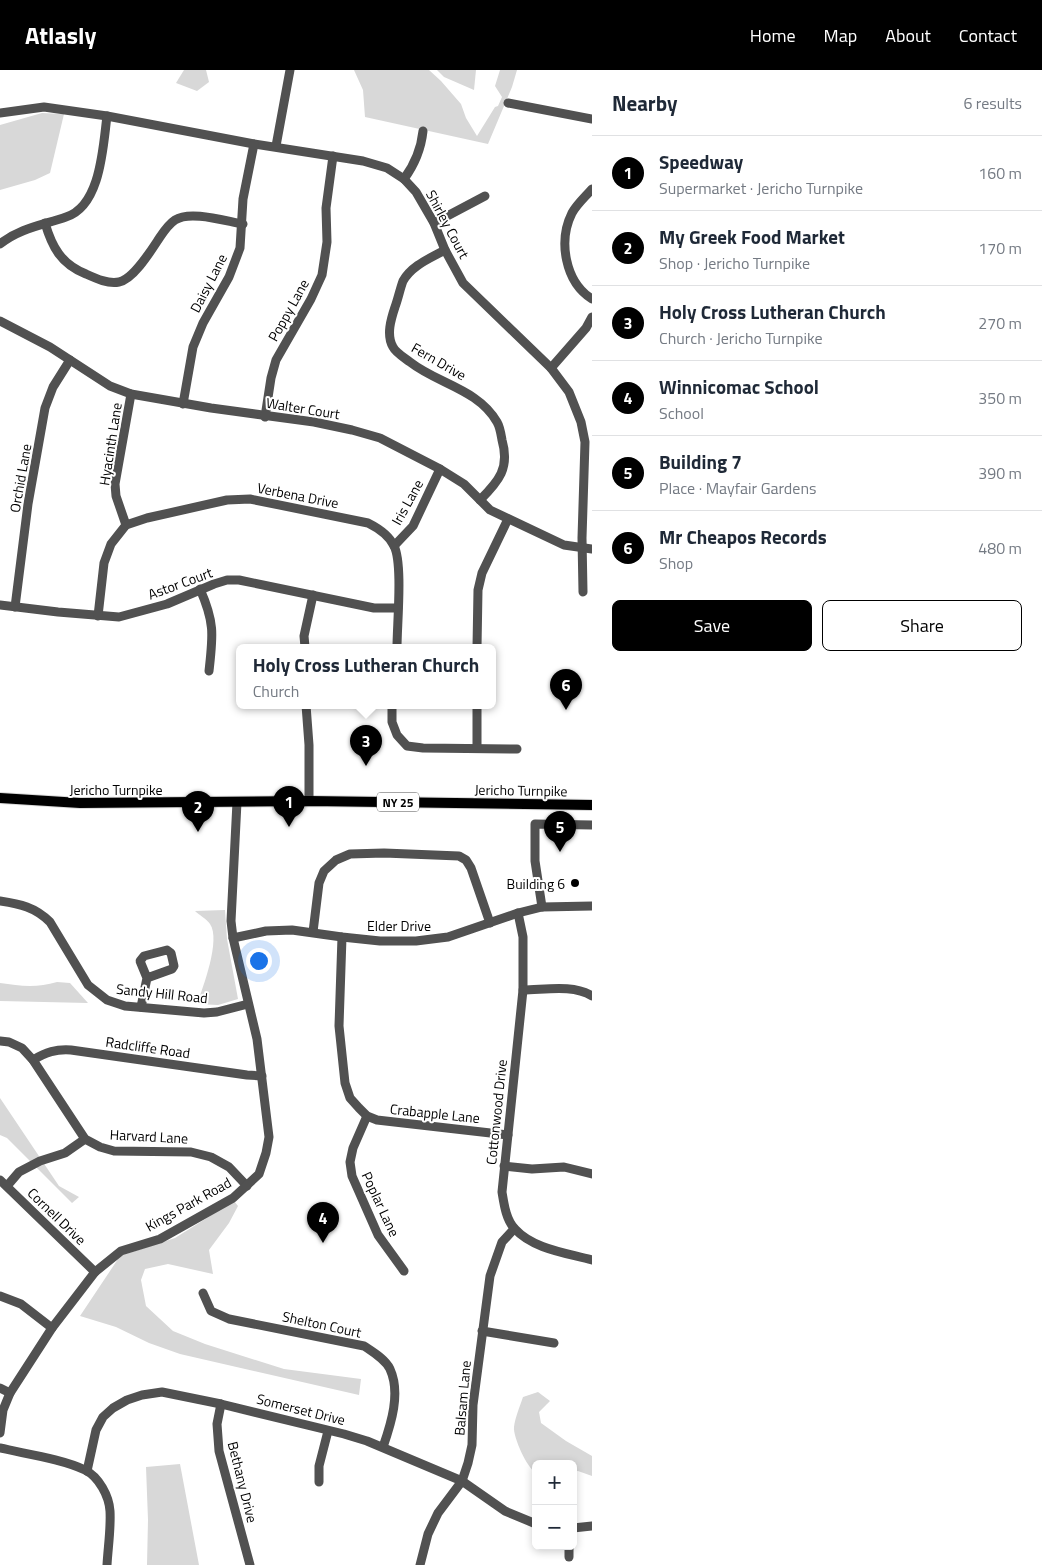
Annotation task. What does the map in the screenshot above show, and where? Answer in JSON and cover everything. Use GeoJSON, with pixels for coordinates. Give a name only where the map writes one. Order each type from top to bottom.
{"type":"FeatureCollection","features":[{"type":"Feature","properties":{"kind":"main road","name":"Jericho Turnpike"},"geometry":{"type":"LineString","coordinates":[[0,798],[80,803],[309,801],[592,805]]}},
{"type":"Feature","properties":{"kind":"street"},"geometry":{"type":"LineString","coordinates":[[276,146],[290,70]]}},
{"type":"Feature","properties":{"kind":"street"},"geometry":{"type":"LineString","coordinates":[[508,103],[592,119]]}},
{"type":"Feature","properties":{"kind":"street","name":"Shirley Court"},"geometry":{"type":"LineString","coordinates":[[0,114],[44,107],[107,116],[254,144],[363,160],[387,168],[404,179],[416,192],[434,223],[445,250],[463,283],[551,368],[569,392],[581,422],[589,463],[582,538],[588,549],[584,592]]}},
{"type":"Feature","properties":{"kind":"street"},"geometry":{"type":"LineString","coordinates":[[0,244],[11,235],[69,216],[83,207],[92,192],[99,169],[107,116]]}},
{"type":"Feature","properties":{"kind":"street"},"geometry":{"type":"LineString","coordinates":[[404,179],[417,158],[423,131]]}},
{"type":"Feature","properties":{"kind":"street","name":"Daisy Lane"},"geometry":{"type":"LineString","coordinates":[[183,404],[188,366],[193,347],[203,323],[229,277],[240,248],[243,224],[243,199],[254,144]]}},
{"type":"Feature","properties":{"kind":"street","name":"Poppy Lane"},"geometry":{"type":"LineString","coordinates":[[265,417],[276,360],[311,300],[322,274],[327,242],[326,208],[333,156]]}},
{"type":"Feature","properties":{"kind":"street"},"geometry":{"type":"LineString","coordinates":[[592,189],[573,211],[568,222],[565,238],[566,260],[575,282],[592,299]]}},
{"type":"Feature","properties":{"kind":"street"},"geometry":{"type":"LineString","coordinates":[[434,223],[484,196]]}},
{"type":"Feature","properties":{"kind":"street"},"geometry":{"type":"LineString","coordinates":[[45,223],[50,242],[62,258],[81,272],[102,281],[121,282],[137,270],[164,230],[175,220],[188,215],[243,224]]}},
{"type":"Feature","properties":{"kind":"street","name":"Fern Drive"},"geometry":{"type":"LineString","coordinates":[[445,250],[412,269],[403,282],[389,333],[393,347],[402,356],[415,366],[464,391],[484,404],[498,423],[504,452],[503,472],[495,486],[480,500]]}},
{"type":"Feature","properties":{"kind":"street"},"geometry":{"type":"LineString","coordinates":[[551,368],[586,328],[592,317]]}},
{"type":"Feature","properties":{"kind":"street","name":"Walter Court"},"geometry":{"type":"LineString","coordinates":[[1,324],[70,360],[110,386],[131,394],[265,417],[314,422],[380,438],[440,469],[464,484],[490,510],[564,545],[588,549]]}},
{"type":"Feature","properties":{"kind":"street","name":"Orchid Lane"},"geometry":{"type":"LineString","coordinates":[[15,607],[28,504],[45,408],[53,387],[70,360]]}},
{"type":"Feature","properties":{"kind":"street","name":"Hyacinth Lane"},"geometry":{"type":"LineString","coordinates":[[126,525],[116,496],[116,484],[131,394]]}},
{"type":"Feature","properties":{"kind":"street","name":"Iris Lane"},"geometry":{"type":"LineString","coordinates":[[394,546],[413,526],[440,469]]}},
{"type":"Feature","properties":{"kind":"street","name":"Verbena Drive"},"geometry":{"type":"LineString","coordinates":[[126,525],[188,508],[227,500],[250,499],[368,523],[381,530],[394,546]]}},
{"type":"Feature","properties":{"kind":"street"},"geometry":{"type":"LineString","coordinates":[[477,644],[478,590],[482,573],[508,519]]}},
{"type":"Feature","properties":{"kind":"street"},"geometry":{"type":"LineString","coordinates":[[98,616],[104,563],[111,544],[126,525]]}},
{"type":"Feature","properties":{"kind":"street"},"geometry":{"type":"LineString","coordinates":[[394,546],[399,564],[397,644]]}},
{"type":"Feature","properties":{"kind":"street","name":"Astor Court"},"geometry":{"type":"LineString","coordinates":[[0,604],[119,617],[167,604],[200,589],[227,580],[239,580],[374,608],[398,608]]}},
{"type":"Feature","properties":{"kind":"street"},"geometry":{"type":"LineString","coordinates":[[200,589],[213,624],[209,671]]}},
{"type":"Feature","properties":{"kind":"street"},"geometry":{"type":"LineString","coordinates":[[305,644],[304,636],[313,595]]}},
{"type":"Feature","properties":{"kind":"street"},"geometry":{"type":"LineString","coordinates":[[306,709],[309,801]]}},
{"type":"Feature","properties":{"kind":"street"},"geometry":{"type":"LineString","coordinates":[[392,709],[392,722],[398,735],[407,746],[423,748],[517,749]]}},
{"type":"Feature","properties":{"kind":"street"},"geometry":{"type":"LineString","coordinates":[[477,709],[477,748]]}},
{"type":"Feature","properties":{"kind":"street","name":"Kings Park Road"},"geometry":{"type":"LineString","coordinates":[[0,1433],[3,1410],[10,1393],[52,1328],[95,1272],[121,1251],[160,1239],[233,1198],[260,1174],[269,1136],[257,1039],[233,938],[231,921],[237,802]]}},
{"type":"Feature","properties":{"kind":"street"},"geometry":{"type":"LineString","coordinates":[[542,907],[535,862],[535,824],[592,824]]}},
{"type":"Feature","properties":{"kind":"street"},"geometry":{"type":"LineString","coordinates":[[313,932],[319,883],[324,871],[336,860],[350,854],[393,853],[459,856],[466,860],[471,868],[490,923]]}},
{"type":"Feature","properties":{"kind":"street","name":"Sandy Hill Road"},"geometry":{"type":"LineString","coordinates":[[0,901],[28,906],[42,914],[50,922],[88,985],[107,1000],[117,1004],[204,1013],[217,1012],[248,1004]]}},
{"type":"Feature","properties":{"kind":"street","name":"Elder Drive"},"geometry":{"type":"LineString","coordinates":[[233,938],[266,931],[292,930],[342,937],[416,941],[448,937],[518,912],[542,907],[592,906]]}},
{"type":"Feature","properties":{"kind":"street","name":"Cottonwood Drive"},"geometry":{"type":"LineString","coordinates":[[514,1228],[506,1211],[502,1192],[523,990],[523,937],[518,912]]}},
{"type":"Feature","properties":{"kind":"street","name":"Crabapple Lane"},"geometry":{"type":"LineString","coordinates":[[342,937],[339,1026],[345,1083],[350,1098],[368,1116],[387,1122],[508,1135]]}},
{"type":"Feature","properties":{"kind":"street"},"geometry":{"type":"LineString","coordinates":[[141,1007],[147,978]]}},
{"type":"Feature","properties":{"kind":"street"},"geometry":{"type":"LineString","coordinates":[[523,990],[570,990],[587,993],[592,996]]}},
{"type":"Feature","properties":{"kind":"street"},"geometry":{"type":"LineString","coordinates":[[0,1041],[9,1042],[22,1048],[33,1060],[85,1139],[65,1153],[40,1161],[3,1183]]}},
{"type":"Feature","properties":{"kind":"street","name":"Radcliffe Road"},"geometry":{"type":"LineString","coordinates":[[33,1060],[56,1049],[71,1050],[262,1076]]}},
{"type":"Feature","properties":{"kind":"street","name":"Poplar Lane"},"geometry":{"type":"LineString","coordinates":[[368,1116],[353,1148],[350,1162],[352,1176],[378,1235],[404,1271]]}},
{"type":"Feature","properties":{"kind":"street","name":"Harvard Lane"},"geometry":{"type":"LineString","coordinates":[[85,1139],[100,1147],[114,1151],[191,1152],[211,1157],[229,1167],[247,1186]]}},
{"type":"Feature","properties":{"kind":"street"},"geometry":{"type":"LineString","coordinates":[[504,1166],[532,1169],[564,1167],[592,1174]]}},
{"type":"Feature","properties":{"kind":"street","name":"Cornell Drive"},"geometry":{"type":"LineString","coordinates":[[3,1183],[95,1272]]}},
{"type":"Feature","properties":{"kind":"street"},"geometry":{"type":"LineString","coordinates":[[514,1228],[526,1238],[541,1246],[592,1260]]}},
{"type":"Feature","properties":{"kind":"street","name":"Balsam Lane"},"geometry":{"type":"LineString","coordinates":[[420,1565],[428,1534],[438,1512],[462,1481],[472,1445],[473,1405],[492,1265],[502,1242],[514,1228]]}},
{"type":"Feature","properties":{"kind":"street","name":"Shelton Court"},"geometry":{"type":"LineString","coordinates":[[203,1293],[211,1311],[229,1319],[364,1346],[377,1354],[390,1368],[394,1385],[389,1430],[383,1447]]}},
{"type":"Feature","properties":{"kind":"street"},"geometry":{"type":"LineString","coordinates":[[0,1296],[21,1304],[52,1328]]}},
{"type":"Feature","properties":{"kind":"street"},"geometry":{"type":"LineString","coordinates":[[482,1331],[554,1343]]}},
{"type":"Feature","properties":{"kind":"street"},"geometry":{"type":"LineString","coordinates":[[0,1388],[10,1393]]}},
{"type":"Feature","properties":{"kind":"street","name":"Somerset Drive"},"geometry":{"type":"LineString","coordinates":[[87,1470],[96,1430],[103,1417],[113,1408],[127,1400],[142,1395],[162,1392],[221,1404],[344,1434],[383,1447],[462,1481],[505,1511],[532,1523]]}},
{"type":"Feature","properties":{"kind":"street","name":"Bethany Drive"},"geometry":{"type":"LineString","coordinates":[[221,1404],[218,1424],[219,1451],[250,1565]]}},
{"type":"Feature","properties":{"kind":"street"},"geometry":{"type":"LineString","coordinates":[[319,1482],[319,1466],[328,1431]]}},
{"type":"Feature","properties":{"kind":"street"},"geometry":{"type":"LineString","coordinates":[[0,1448],[58,1461],[87,1470],[101,1486],[110,1510],[108,1565]]}},
{"type":"Feature","properties":{"kind":"street"},"geometry":{"type":"LineString","coordinates":[[577,1528],[592,1526]]}},
{"type":"Feature","properties":{"kind":"street"},"geometry":{"type":"LineString","coordinates":[[568,1550],[568,1557]]}},
{"type":"Feature","properties":{"kind":"shaded area"},"geometry":{"type":"Polygon","coordinates":[[[184,70],[206,70],[209,82],[197,91],[176,83],[184,70]]]}},
{"type":"Feature","properties":{"kind":"shaded area"},"geometry":{"type":"Polygon","coordinates":[[[354,70],[429,70],[461,104],[466,118],[477,136],[502,97],[495,86],[500,70],[517,70],[512,87],[488,144],[365,117],[363,90],[354,70]]]}},
{"type":"Feature","properties":{"kind":"shaded area"},"geometry":{"type":"Polygon","coordinates":[[[437,70],[476,70],[474,90],[444,77],[437,70]]]}},
{"type":"Feature","properties":{"kind":"shaded area"},"geometry":{"type":"Polygon","coordinates":[[[42,113],[64,114],[50,173],[35,180],[0,190],[0,125],[42,113]]]}},
{"type":"Feature","properties":{"kind":"shaded area"},"geometry":{"type":"Polygon","coordinates":[[[225,910],[227,939],[238,999],[218,1005],[197,1004],[210,964],[213,931],[207,920],[195,911],[225,910]]]}},
{"type":"Feature","properties":{"kind":"shaded area"},"geometry":{"type":"Polygon","coordinates":[[[57,982],[70,983],[88,1003],[0,1001],[0,983],[28,986],[57,982]]]}},
{"type":"Feature","properties":{"kind":"shaded area"},"geometry":{"type":"Polygon","coordinates":[[[0,1098],[59,1186],[79,1197],[72,1203],[7,1138],[0,1135],[0,1098]]]}},
{"type":"Feature","properties":{"kind":"shaded area"},"geometry":{"type":"Polygon","coordinates":[[[234,1201],[238,1206],[229,1223],[209,1250],[213,1274],[168,1264],[145,1269],[141,1280],[146,1306],[173,1331],[205,1344],[284,1369],[361,1379],[359,1395],[180,1354],[149,1343],[116,1327],[80,1316],[120,1256],[175,1238],[234,1201]]]}},
{"type":"Feature","properties":{"kind":"shaded area"},"geometry":{"type":"Polygon","coordinates":[[[538,1392],[550,1401],[539,1412],[541,1423],[566,1441],[592,1456],[592,1476],[577,1471],[577,1460],[532,1460],[532,1470],[518,1445],[514,1432],[516,1416],[523,1397],[538,1392]]]}},
{"type":"Feature","properties":{"kind":"shaded area"},"geometry":{"type":"Polygon","coordinates":[[[180,1464],[199,1565],[147,1565],[146,1467],[180,1464]]]}},
{"type":"Feature","properties":{"kind":"place","name":"Mr Cheapos Records"},"geometry":{"type":"Point","coordinates":[566,710]}},
{"type":"Feature","properties":{"kind":"place","name":"Holy Cross Lutheran Church"},"geometry":{"type":"Point","coordinates":[366,766]}},
{"type":"Feature","properties":{"kind":"place","name":"Speedway"},"geometry":{"type":"Point","coordinates":[289,827]}},
{"type":"Feature","properties":{"kind":"place","name":"My Greek Food Market"},"geometry":{"type":"Point","coordinates":[198,832]}},
{"type":"Feature","properties":{"kind":"place","name":"Building 7"},"geometry":{"type":"Point","coordinates":[560,852]}},
{"type":"Feature","properties":{"kind":"place","name":"Building 6"},"geometry":{"type":"Point","coordinates":[575,883]}},
{"type":"Feature","properties":{"kind":"place","name":"Winnicomac School"},"geometry":{"type":"Point","coordinates":[323,1243]}}]}
